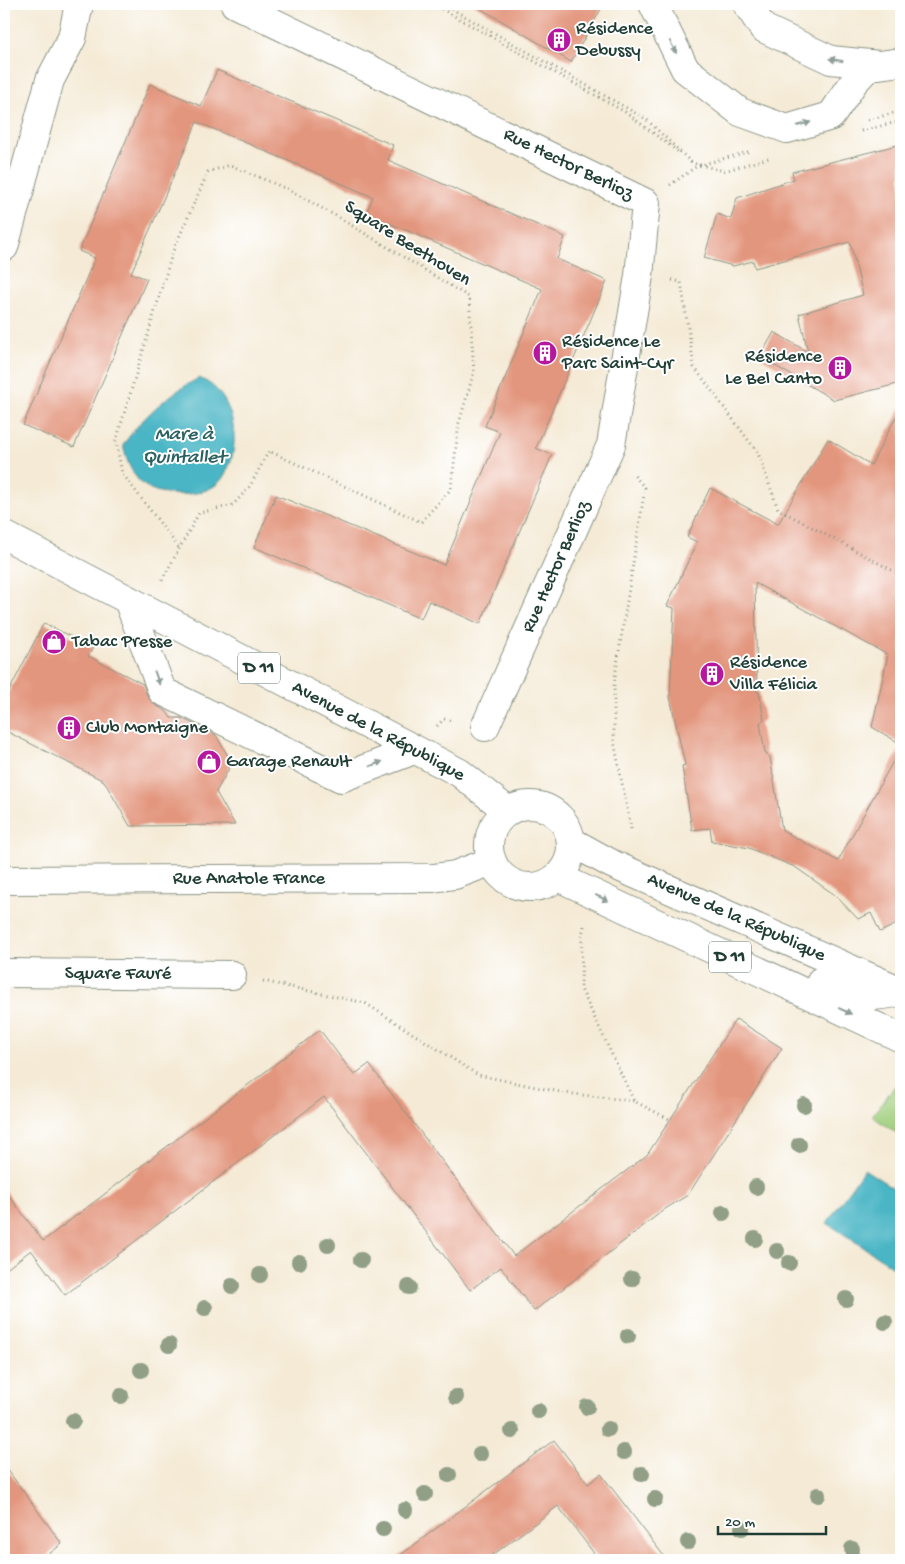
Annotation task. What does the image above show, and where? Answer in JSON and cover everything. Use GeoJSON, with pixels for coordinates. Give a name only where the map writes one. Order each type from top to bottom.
{"type":"FeatureCollection","features":[{"type":"Feature","properties":{"kind":"street"},"geometry":{"type":"LineString","coordinates":[[4,247],[50,80],[72,38],[79,4]]}},
{"type":"Feature","properties":{"kind":"street","name":"Rue Hector Berlioz"},"geometry":{"type":"LineString","coordinates":[[235,4],[646,203],[639,276],[611,445],[486,727]]}},
{"type":"Feature","properties":{"kind":"street"},"geometry":{"type":"LineString","coordinates":[[653,4],[685,69],[740,112],[787,129],[831,116],[854,82],[871,64]]}},
{"type":"Feature","properties":{"kind":"street"},"geometry":{"type":"LineString","coordinates":[[747,4],[763,28],[831,60],[879,65],[901,62]]}},
{"type":"Feature","properties":{"kind":"street","name":"Avenue de la République"},"geometry":{"type":"LineString","coordinates":[[4,534],[460,773],[508,811]]}},
{"type":"Feature","properties":{"kind":"street"},"geometry":{"type":"LineString","coordinates":[[128,600],[162,691],[341,778],[414,750]]}},
{"type":"Feature","properties":{"kind":"street"},"geometry":{"type":"LineString","coordinates":[[535,804],[549,808],[561,817],[568,829],[572,842],[569,862],[558,877],[547,884],[534,888],[521,886],[509,881],[498,873],[492,862],[489,847],[491,834],[497,820],[508,811],[521,806],[535,804]]}},
{"type":"Feature","properties":{"kind":"street","name":"Avenue de la République"},"geometry":{"type":"LineString","coordinates":[[572,842],[612,864],[901,992]]}},
{"type":"Feature","properties":{"kind":"street","name":"Rue Anatole France"},"geometry":{"type":"LineString","coordinates":[[4,880],[433,878],[455,874],[492,862]]}},
{"type":"Feature","properties":{"kind":"street","name":"Avenue de la République"},"geometry":{"type":"LineString","coordinates":[[558,877],[901,1038]]}},
{"type":"Feature","properties":{"kind":"street"},"geometry":{"type":"LineString","coordinates":[[725,955],[761,954],[854,995],[883,996],[901,992]]}},
{"type":"Feature","properties":{"kind":"street","name":"Square Fauré"},"geometry":{"type":"LineString","coordinates":[[4,973],[232,974]]}},
{"type":"Feature","properties":{"kind":"path"},"geometry":{"type":"LineString","coordinates":[[433,4],[625,112],[697,166]]}},
{"type":"Feature","properties":{"kind":"path"},"geometry":{"type":"LineString","coordinates":[[443,4],[646,119],[692,163],[724,171],[777,155]]}},
{"type":"Feature","properties":{"kind":"path"},"geometry":{"type":"LineString","coordinates":[[856,132],[901,121]]}},
{"type":"Feature","properties":{"kind":"path","name":"Square Beethoven"},"geometry":{"type":"LineString","coordinates":[[168,567],[179,548],[198,513],[233,505],[250,486],[269,451],[421,522],[451,490],[459,423],[474,372],[469,297],[287,189],[230,165],[208,172],[173,251],[116,441],[122,473],[179,548]]}},
{"type":"Feature","properties":{"kind":"path"},"geometry":{"type":"LineString","coordinates":[[681,282],[694,367],[758,453],[778,508],[901,575]]}},
{"type":"Feature","properties":{"kind":"path"},"geometry":{"type":"LineString","coordinates":[[611,445],[645,488],[614,684],[614,741],[631,829]]}},
{"type":"Feature","properties":{"kind":"path"},"geometry":{"type":"LineString","coordinates":[[593,894],[582,935],[581,989],[634,1101]]}},
{"type":"Feature","properties":{"kind":"path"},"geometry":{"type":"LineString","coordinates":[[232,974],[365,1002],[478,1075],[565,1093],[634,1101],[670,1119]]}},
{"type":"Feature","properties":{"kind":"green space"},"geometry":{"type":"Polygon","coordinates":[[[901,1078],[901,1136],[872,1116],[901,1078]]]}},
{"type":"Feature","properties":{"kind":"water","name":"Mare à Quintallet"},"geometry":{"type":"Polygon","coordinates":[[[199,378],[212,385],[221,395],[233,422],[233,453],[229,467],[222,479],[207,490],[186,494],[155,491],[142,484],[134,474],[128,463],[123,445],[157,407],[177,391],[199,378]]]}},
{"type":"Feature","properties":{"kind":"water"},"geometry":{"type":"Polygon","coordinates":[[[864,1169],[901,1193],[901,1272],[827,1223],[864,1169]]]}},
{"type":"Feature","properties":{"kind":"building","name":"Résidence Debussy"},"geometry":{"type":"Polygon","coordinates":[[[473,4],[604,4],[571,62],[473,4]]]}},
{"type":"Feature","properties":{"kind":"building","name":"Résidence Le Parc Saint-Cyr"},"geometry":{"type":"Polygon","coordinates":[[[217,70],[393,145],[388,160],[565,237],[557,259],[607,281],[536,448],[552,455],[480,624],[429,601],[421,619],[254,547],[276,495],[444,565],[500,432],[485,426],[542,289],[366,213],[373,197],[197,122],[131,273],[147,279],[74,447],[23,425],[95,258],[79,251],[150,84],[201,106],[217,70]]]}},
{"type":"Feature","properties":{"kind":"building","name":"Résidence Le Bel Canto"},"geometry":{"type":"Polygon","coordinates":[[[901,144],[901,383],[834,400],[760,357],[774,332],[808,352],[799,314],[863,295],[850,242],[755,268],[753,261],[733,266],[704,258],[717,214],[731,219],[737,198],[794,179],[792,172],[901,144]]]}},
{"type":"Feature","properties":{"kind":"building"},"geometry":{"type":"Polygon","coordinates":[[[901,407],[901,744],[872,727],[888,655],[755,583],[757,692],[759,692],[764,719],[760,723],[765,753],[770,757],[782,830],[838,861],[901,747],[901,922],[880,932],[871,913],[858,919],[835,895],[795,867],[749,848],[712,841],[710,828],[692,830],[682,766],[685,765],[670,697],[674,608],[667,606],[697,542],[687,537],[710,488],[778,524],[828,439],[871,465],[901,407]]]}},
{"type":"Feature","properties":{"kind":"building","name":"Club Montaigne"},"geometry":{"type":"Polygon","coordinates":[[[44,623],[93,648],[88,656],[143,684],[148,697],[155,705],[166,711],[171,718],[181,718],[216,735],[232,763],[216,792],[235,825],[130,826],[104,781],[4,730],[4,701],[44,623]]]}},
{"type":"Feature","properties":{"kind":"building"},"geometry":{"type":"Polygon","coordinates":[[[736,1019],[782,1048],[688,1195],[665,1209],[534,1311],[501,1267],[470,1290],[324,1097],[65,1295],[31,1250],[4,1271],[4,1189],[43,1241],[320,1030],[354,1075],[369,1064],[514,1256],[647,1155],[736,1019]]]}},
{"type":"Feature","properties":{"kind":"building"},"geometry":{"type":"Polygon","coordinates":[[[554,1440],[588,1484],[601,1474],[667,1560],[599,1560],[558,1506],[486,1560],[394,1560],[554,1440]]]}},
{"type":"Feature","properties":{"kind":"building"},"geometry":{"type":"Polygon","coordinates":[[[4,1465],[62,1544],[41,1560],[4,1560],[4,1465]]]}},
{"type":"Feature","properties":{"kind":"place","name":"Résidence Debussy"},"geometry":{"type":"Point","coordinates":[559,40]}},
{"type":"Feature","properties":{"kind":"place","name":"Résidence Le Parc Saint-Cyr"},"geometry":{"type":"Point","coordinates":[545,353]}},
{"type":"Feature","properties":{"kind":"place","name":"Résidence Le Bel Canto"},"geometry":{"type":"Point","coordinates":[840,368]}},
{"type":"Feature","properties":{"kind":"place","name":"Tabac Presse"},"geometry":{"type":"Point","coordinates":[54,642]}},
{"type":"Feature","properties":{"kind":"place","name":"Résidence Villa Félicia"},"geometry":{"type":"Point","coordinates":[712,674]}},
{"type":"Feature","properties":{"kind":"place","name":"Club Montaigne"},"geometry":{"type":"Point","coordinates":[69,728]}},
{"type":"Feature","properties":{"kind":"place","name":"Garage Renault"},"geometry":{"type":"Point","coordinates":[209,762]}}]}
